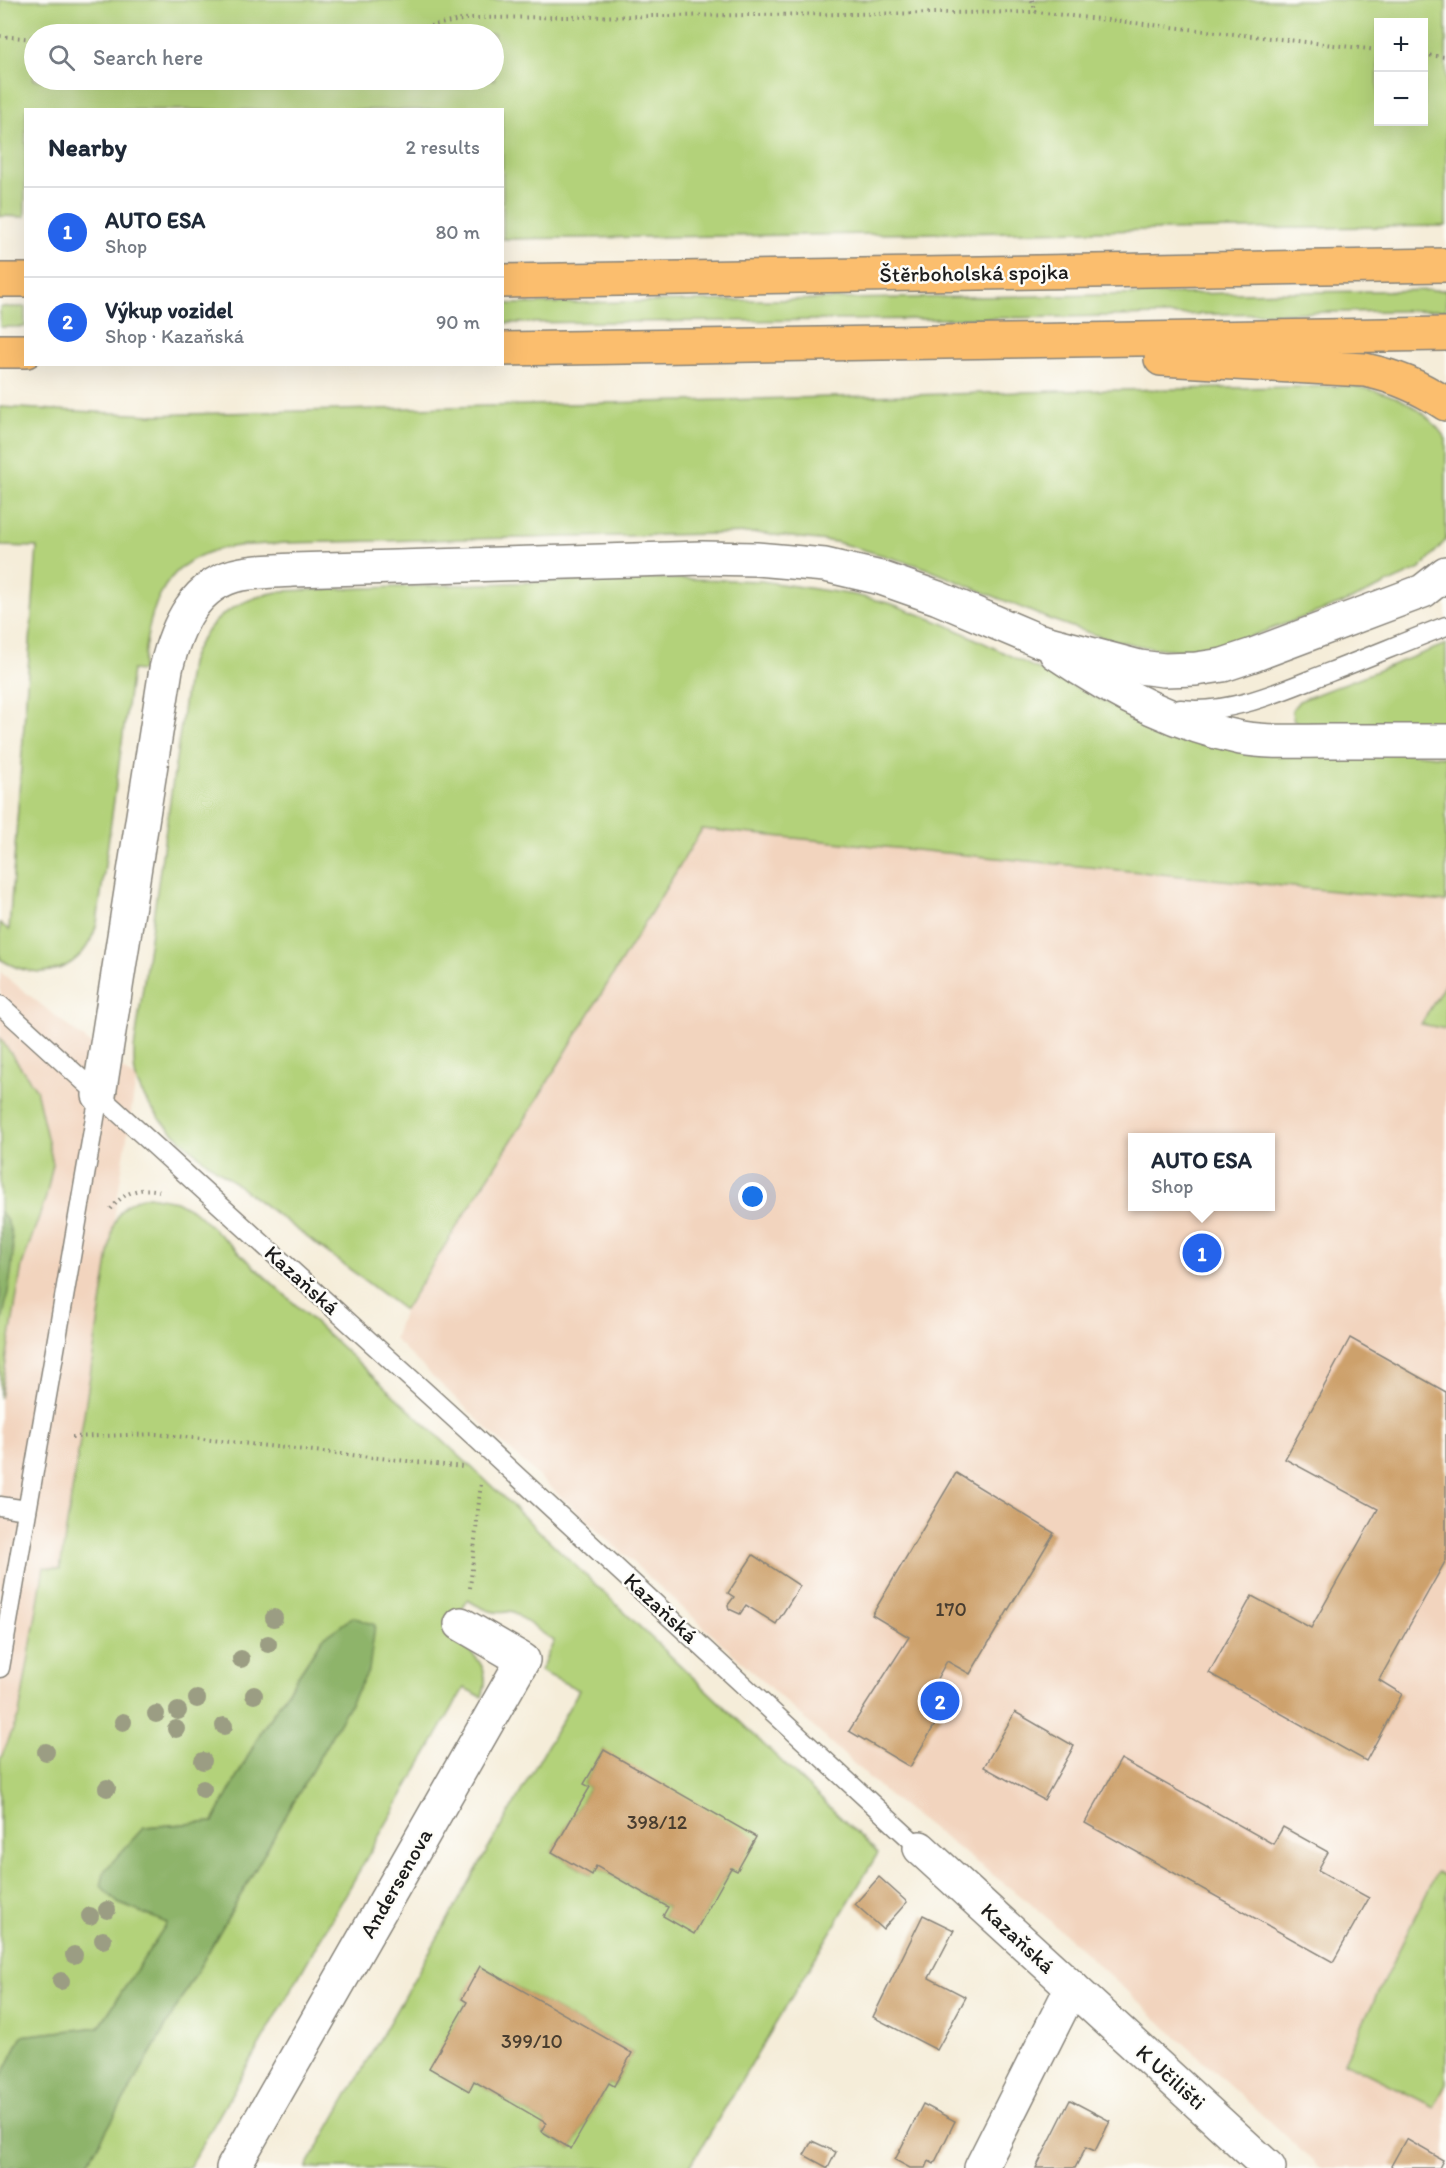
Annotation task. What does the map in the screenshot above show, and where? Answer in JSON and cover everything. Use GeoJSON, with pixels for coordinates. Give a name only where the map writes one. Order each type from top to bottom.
{"type":"FeatureCollection","features":[{"type":"Feature","properties":{"kind":"highway","name":"Štěrboholská spojka"},"geometry":{"type":"LineString","coordinates":[[504,281],[1446,266]]}},
{"type":"Feature","properties":{"kind":"highway"},"geometry":{"type":"LineString","coordinates":[[0,280],[24,280]]}},
{"type":"Feature","properties":{"kind":"highway"},"geometry":{"type":"LineString","coordinates":[[504,349],[1446,334]]}},
{"type":"Feature","properties":{"kind":"highway"},"geometry":{"type":"LineString","coordinates":[[859,343],[1365,370],[1413,384],[1446,404]]}},
{"type":"Feature","properties":{"kind":"highway"},"geometry":{"type":"LineString","coordinates":[[0,351],[24,351]]}},
{"type":"Feature","properties":{"kind":"street"},"geometry":{"type":"LineString","coordinates":[[99,1095],[166,669],[173,641],[182,619],[207,590],[223,580],[241,574],[293,570],[702,558],[756,559],[825,565],[881,578],[938,598],[1037,640],[1138,667],[1164,670],[1196,669],[1253,655],[1423,591],[1446,573]]}},
{"type":"Feature","properties":{"kind":"street"},"geometry":{"type":"LineString","coordinates":[[1037,640],[1095,680],[1197,726],[1242,738],[1276,741],[1446,741]]}},
{"type":"Feature","properties":{"kind":"street","name":"Andersenova"},"geometry":{"type":"LineString","coordinates":[[233,2168],[523,1660],[461,1624]]}},
{"type":"Feature","properties":{"kind":"street","name":"Kazaňská"},"geometry":{"type":"LineString","coordinates":[[920,1848],[1072,1987],[981,2168]]}},
{"type":"Feature","properties":{"kind":"street","name":"K Učilišti"},"geometry":{"type":"LineString","coordinates":[[1072,1987],[1269,2168]]}},
{"type":"Feature","properties":{"kind":"lane"},"geometry":{"type":"LineString","coordinates":[[1140,701],[1196,711],[1221,708],[1266,697],[1446,626]]}},
{"type":"Feature","properties":{"kind":"lane","name":"Kazaňská"},"geometry":{"type":"LineString","coordinates":[[0,1005],[472,1434],[920,1848]]}},
{"type":"Feature","properties":{"kind":"lane"},"geometry":{"type":"LineString","coordinates":[[0,1668],[99,1095]]}},
{"type":"Feature","properties":{"kind":"lane"},"geometry":{"type":"LineString","coordinates":[[0,1506],[27,1510]]}},
{"type":"Feature","properties":{"kind":"path"},"geometry":{"type":"LineString","coordinates":[[1032,0],[1036,12]]}},
{"type":"Feature","properties":{"kind":"path"},"geometry":{"type":"LineString","coordinates":[[440,24],[471,18],[1036,12],[1374,50]]}},
{"type":"Feature","properties":{"kind":"path"},"geometry":{"type":"LineString","coordinates":[[0,36],[24,38]]}},
{"type":"Feature","properties":{"kind":"path"},"geometry":{"type":"LineString","coordinates":[[1428,55],[1446,57]]}},
{"type":"Feature","properties":{"kind":"path"},"geometry":{"type":"LineString","coordinates":[[109,1214],[120,1198],[130,1192],[152,1189],[168,1192]]}},
{"type":"Feature","properties":{"kind":"path"},"geometry":{"type":"LineString","coordinates":[[70,1448],[72,1437],[156,1434],[470,1468]]}},
{"type":"Feature","properties":{"kind":"path"},"geometry":{"type":"LineString","coordinates":[[461,1624],[468,1606],[481,1480]]}},
{"type":"Feature","properties":{"kind":"shaded area"},"geometry":{"type":"Polygon","coordinates":[[[702,829],[1446,902],[1446,982],[1421,1023],[1446,1029],[1446,2168],[1320,2168],[1035,1907],[888,1795],[503,1444],[394,1339],[404,1310],[522,1124],[702,829]]]}},
{"type":"Feature","properties":{"kind":"shaded area"},"geometry":{"type":"Polygon","coordinates":[[[0,972],[136,1080],[59,1569],[44,1567],[19,1715],[0,1760],[0,972]]]}},
{"type":"Feature","properties":{"kind":"green space"},"geometry":{"type":"Polygon","coordinates":[[[0,0],[1446,0],[1446,226],[504,239],[504,108],[24,108],[24,217],[0,216],[0,0]]]}},
{"type":"Feature","properties":{"kind":"green space"},"geometry":{"type":"Polygon","coordinates":[[[1446,290],[1446,310],[942,319],[504,323],[504,304],[1446,290]]]}},
{"type":"Feature","properties":{"kind":"green space"},"geometry":{"type":"Polygon","coordinates":[[[0,307],[24,307],[24,327],[0,327],[0,307]]]}},
{"type":"Feature","properties":{"kind":"green space"},"geometry":{"type":"Polygon","coordinates":[[[1352,386],[1394,396],[1416,408],[1437,427],[1446,439],[1446,540],[1420,569],[1351,600],[1241,640],[1192,651],[1145,647],[1101,637],[1049,619],[920,566],[836,542],[756,533],[285,543],[228,547],[199,556],[182,567],[169,580],[160,595],[148,631],[142,671],[132,670],[97,923],[91,939],[82,953],[59,969],[45,972],[31,971],[15,967],[0,959],[0,923],[9,930],[37,547],[0,546],[0,407],[151,415],[1062,391],[1352,386]]]}},
{"type":"Feature","properties":{"kind":"green space"},"geometry":{"type":"Polygon","coordinates":[[[652,578],[761,581],[855,595],[892,604],[947,625],[1157,727],[1446,757],[1446,902],[702,829],[522,1124],[404,1310],[203,1159],[157,1115],[142,1094],[136,1078],[134,1049],[190,663],[205,634],[225,613],[251,599],[282,591],[652,578]]]}},
{"type":"Feature","properties":{"kind":"green space"},"geometry":{"type":"Polygon","coordinates":[[[1446,644],[1446,723],[1299,724],[1293,719],[1292,710],[1299,701],[1446,644]]]}},
{"type":"Feature","properties":{"kind":"green space"},"geometry":{"type":"Polygon","coordinates":[[[1446,982],[1446,1029],[1421,1024],[1446,982]]]}},
{"type":"Feature","properties":{"kind":"green space"},"geometry":{"type":"Polygon","coordinates":[[[0,1038],[36,1089],[53,1164],[46,1197],[22,1265],[0,1398],[0,1038]]]}},
{"type":"Feature","properties":{"kind":"green space"},"geometry":{"type":"Polygon","coordinates":[[[149,1196],[176,1201],[194,1211],[480,1475],[878,1853],[689,2168],[306,2168],[579,1690],[540,1671],[554,1641],[511,1611],[494,1612],[467,1600],[447,1636],[472,1653],[483,1668],[485,1686],[482,1697],[464,1688],[189,2168],[85,2168],[369,1670],[353,1617],[323,1638],[262,1730],[213,1822],[144,1827],[118,1903],[168,1923],[99,2027],[22,2036],[0,2080],[0,1760],[19,1715],[44,1567],[60,1569],[113,1227],[122,1209],[130,1202],[149,1196]],[[604,1750],[584,1784],[590,1787],[552,1852],[591,1875],[596,1866],[668,1907],[663,1916],[694,1933],[731,1868],[604,1750]],[[481,1967],[462,1999],[467,2002],[430,2068],[469,2091],[474,2081],[546,2123],[541,2132],[571,2149],[609,2083],[614,2086],[632,2053],[481,1967]]]}},
{"type":"Feature","properties":{"kind":"green space"},"geometry":{"type":"Polygon","coordinates":[[[0,1212],[8,1222],[13,1252],[0,1332],[0,1212]]]}},
{"type":"Feature","properties":{"kind":"green space"},"geometry":{"type":"Polygon","coordinates":[[[353,1617],[375,1625],[369,1670],[85,2168],[0,2168],[0,2080],[22,2036],[99,2027],[167,1923],[118,1903],[101,1886],[105,1870],[144,1827],[213,1822],[262,1730],[323,1638],[353,1617]]]}},
{"type":"Feature","properties":{"kind":"green space"},"geometry":{"type":"Polygon","coordinates":[[[1437,1872],[1446,1877],[1446,2084],[1434,2107],[1344,2062],[1437,1872]]]}},
{"type":"Feature","properties":{"kind":"building"},"geometry":{"type":"Polygon","coordinates":[[[1350,1338],[1446,1392],[1446,1560],[1379,1680],[1402,1694],[1366,1761],[1209,1673],[1252,1596],[1311,1628],[1378,1509],[1285,1459],[1350,1338]]]}},
{"type":"Feature","properties":{"kind":"building"},"geometry":{"type":"Polygon","coordinates":[[[956,1473],[1054,1533],[970,1674],[947,1661],[925,1700],[943,1711],[910,1767],[849,1731],[909,1637],[872,1615],[956,1473]]]}},
{"type":"Feature","properties":{"kind":"building"},"geometry":{"type":"Polygon","coordinates":[[[753,1555],[800,1586],[776,1624],[746,1605],[740,1614],[729,1609],[728,1605],[734,1597],[728,1593],[753,1555]]]}},
{"type":"Feature","properties":{"kind":"building"},"geometry":{"type":"Polygon","coordinates":[[[1015,1712],[1074,1746],[1044,1800],[984,1767],[1015,1712]]]}},
{"type":"Feature","properties":{"kind":"building"},"geometry":{"type":"Polygon","coordinates":[[[604,1750],[756,1837],[737,1871],[731,1868],[694,1934],[663,1916],[668,1907],[596,1866],[592,1875],[552,1852],[590,1787],[584,1784],[604,1750]]]}},
{"type":"Feature","properties":{"kind":"building"},"geometry":{"type":"Polygon","coordinates":[[[1121,1759],[1273,1844],[1283,1827],[1328,1852],[1318,1870],[1369,1898],[1333,1962],[1085,1823],[1121,1759]]]}},
{"type":"Feature","properties":{"kind":"building"},"geometry":{"type":"Polygon","coordinates":[[[879,1877],[907,1902],[883,1929],[855,1904],[879,1877]]]}},
{"type":"Feature","properties":{"kind":"building"},"geometry":{"type":"Polygon","coordinates":[[[923,1915],[954,1930],[929,1978],[966,1997],[937,2050],[873,2017],[923,1915]]]}},
{"type":"Feature","properties":{"kind":"building"},"geometry":{"type":"Polygon","coordinates":[[[480,1966],[632,2053],[614,2086],[609,2083],[571,2149],[541,2131],[546,2123],[474,2081],[469,2091],[429,2068],[467,2002],[462,1999],[480,1966]]]}},
{"type":"Feature","properties":{"kind":"building"},"geometry":{"type":"Polygon","coordinates":[[[1070,2100],[1110,2121],[1095,2151],[1086,2147],[1075,2168],[1036,2168],[1070,2100]]]}},
{"type":"Feature","properties":{"kind":"building"},"geometry":{"type":"Polygon","coordinates":[[[923,2104],[955,2121],[934,2164],[929,2161],[926,2168],[910,2168],[895,2160],[923,2104]]]}},
{"type":"Feature","properties":{"kind":"building"},"geometry":{"type":"Polygon","coordinates":[[[1406,2139],[1443,2160],[1439,2168],[1394,2168],[1391,2166],[1406,2139]]]}},
{"type":"Feature","properties":{"kind":"building"},"geometry":{"type":"Polygon","coordinates":[[[812,2141],[836,2152],[828,2168],[804,2155],[812,2141]]]}},
{"type":"Feature","properties":{"kind":"place","name":"AUTO ESA"},"geometry":{"type":"Point","coordinates":[1202,1253]}},
{"type":"Feature","properties":{"kind":"place","name":"Výkup vozidel"},"geometry":{"type":"Point","coordinates":[940,1701]}}]}
